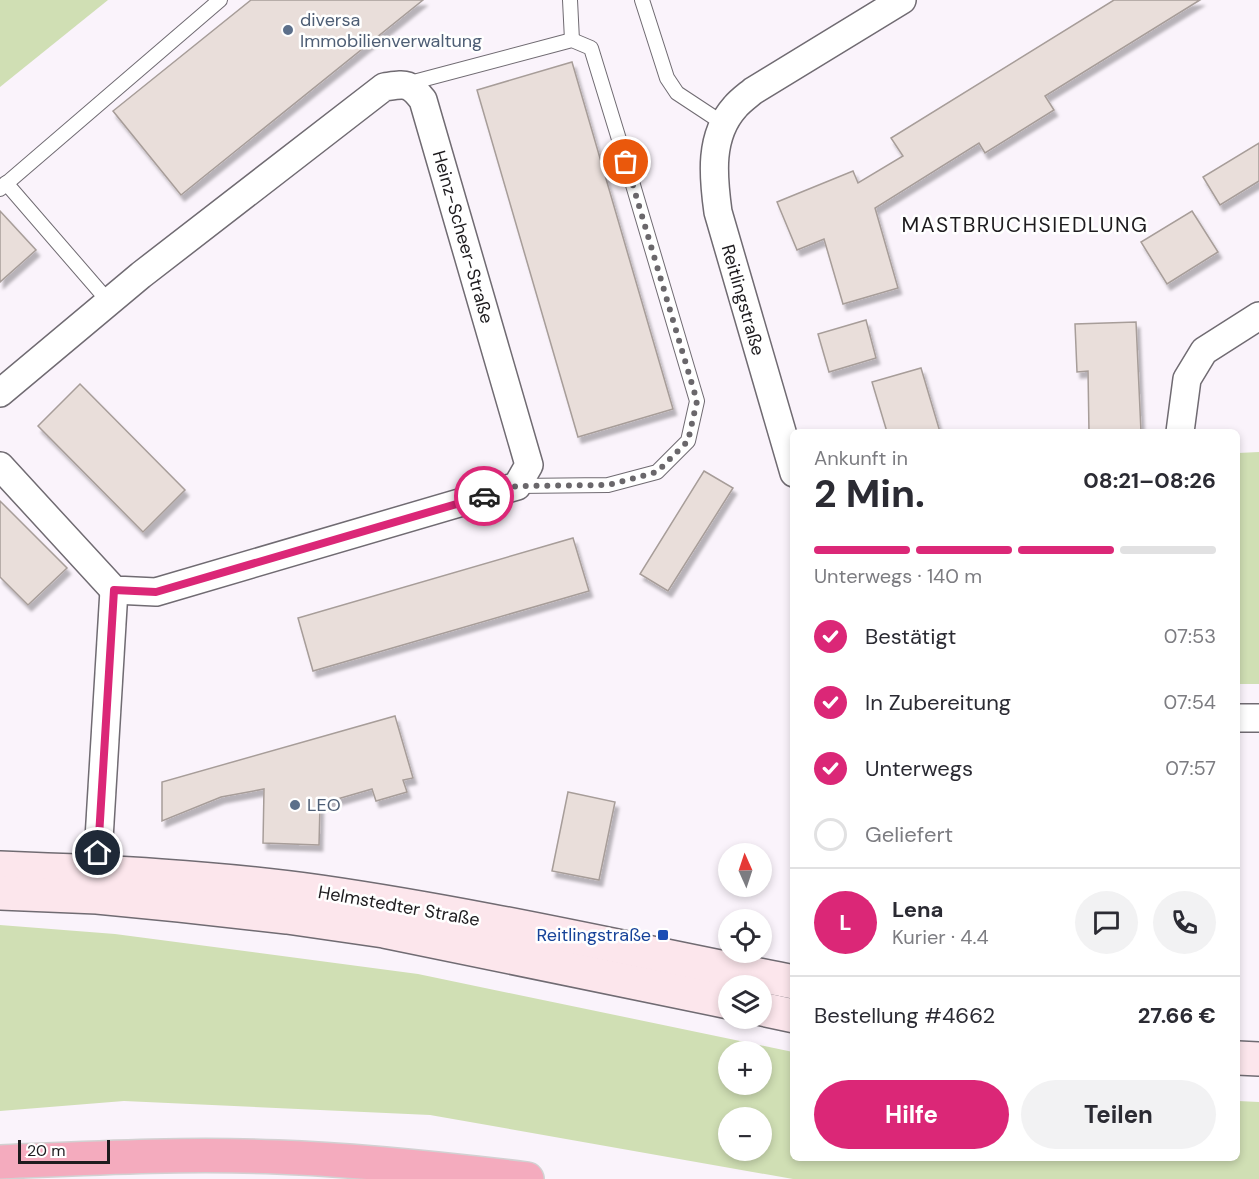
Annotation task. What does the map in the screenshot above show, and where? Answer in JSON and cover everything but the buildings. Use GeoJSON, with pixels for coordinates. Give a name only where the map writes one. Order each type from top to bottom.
{"type":"FeatureCollection","features":[{"type":"Feature","properties":{"kind":"highway"},"geometry":{"type":"LineString","coordinates":[[0,1162],[144,1155],[276,1157],[419,1166],[527,1179]]}},
{"type":"Feature","properties":{"kind":"street","name":"Reitlingstraße"},"geometry":{"type":"LineString","coordinates":[[790,459],[718,212],[713,182],[717,142],[723,124],[735,107],[753,91],[902,0]]}},
{"type":"Feature","properties":{"kind":"street"},"geometry":{"type":"LineString","coordinates":[[0,393],[109,302],[384,87],[402,85]]}},
{"type":"Feature","properties":{"kind":"street","name":"Heinz-Scheer-Straße"},"geometry":{"type":"LineString","coordinates":[[402,85],[413,87],[423,100],[529,465],[517,486]]}},
{"type":"Feature","properties":{"kind":"street"},"geometry":{"type":"LineString","coordinates":[[1180,429],[1186,379],[1204,351],[1259,316]]}},
{"type":"Feature","properties":{"kind":"street"},"geometry":{"type":"LineString","coordinates":[[0,466],[114,590],[156,592],[517,486]]}},
{"type":"Feature","properties":{"kind":"street"},"geometry":{"type":"LineString","coordinates":[[97,872],[114,590]]}},
{"type":"Feature","properties":{"kind":"street"},"geometry":{"type":"LineString","coordinates":[[1240,718],[1259,718]]}},
{"type":"Feature","properties":{"kind":"street","name":"Helmstedter Straße"},"geometry":{"type":"LineString","coordinates":[[0,868],[215,880],[322,892],[515,926],[790,981]]}},
{"type":"Feature","properties":{"kind":"street","name":"Helmstedter Straße"},"geometry":{"type":"LineString","coordinates":[[0,893],[97,897],[287,917],[373,929],[718,1000]]}},
{"type":"Feature","properties":{"kind":"street"},"geometry":{"type":"LineString","coordinates":[[772,1011],[790,1015]]}},
{"type":"Feature","properties":{"kind":"street"},"geometry":{"type":"LineString","coordinates":[[1240,1058],[1259,1059]]}},
{"type":"Feature","properties":{"kind":"lane"},"geometry":{"type":"LineString","coordinates":[[109,302],[3,186],[220,0]]}},
{"type":"Feature","properties":{"kind":"lane"},"geometry":{"type":"LineString","coordinates":[[570,0],[572,40]]}},
{"type":"Feature","properties":{"kind":"lane"},"geometry":{"type":"LineString","coordinates":[[642,0],[667,78],[677,93],[723,124]]}},
{"type":"Feature","properties":{"kind":"lane"},"geometry":{"type":"LineString","coordinates":[[402,85],[572,40],[591,48],[697,401],[688,441],[657,472],[608,485],[517,486]]}},
{"type":"Feature","properties":{"kind":"green space"},"geometry":{"type":"Polygon","coordinates":[[[0,0],[108,0],[0,87],[0,0]]]}},
{"type":"Feature","properties":{"kind":"green space"},"geometry":{"type":"Polygon","coordinates":[[[1259,452],[1259,684],[1240,684],[1240,453],[1259,452]]]}},
{"type":"Feature","properties":{"kind":"green space"},"geometry":{"type":"Polygon","coordinates":[[[0,925],[115,934],[418,974],[740,1041],[718,1041],[718,1095],[772,1095],[772,1048],[790,1051],[790,1161],[1240,1161],[1240,1101],[1259,1102],[1259,1179],[793,1179],[430,1115],[124,1101],[0,1111],[0,925]]]}},
{"type":"Feature","properties":{"kind":"way so far"},"geometry":{"type":"LineString","coordinates":[[484,496],[517,486],[608,485],[657,472],[688,441],[697,401],[626,162]]}},
{"type":"Feature","properties":{"kind":"place","name":"diversa Immobilienverwaltung"},"geometry":{"type":"Point","coordinates":[288,30]}},
{"type":"Feature","properties":{"kind":"place","name":"LEO"},"geometry":{"type":"Point","coordinates":[295,805]}},
{"type":"Feature","properties":{"kind":"place","name":"Reitlingstraße"},"geometry":{"type":"Point","coordinates":[663,935]}},
{"type":"Feature","properties":{"kind":"district","name":"MASTBRUCHSIEDLUNG"},"geometry":{"type":"Point","coordinates":[1025,225]}},
{"type":"Feature","properties":{"kind":"route"},"geometry":{"type":"LineString","coordinates":[[98,853],[114,590],[156,592],[484,496]]}}]}
